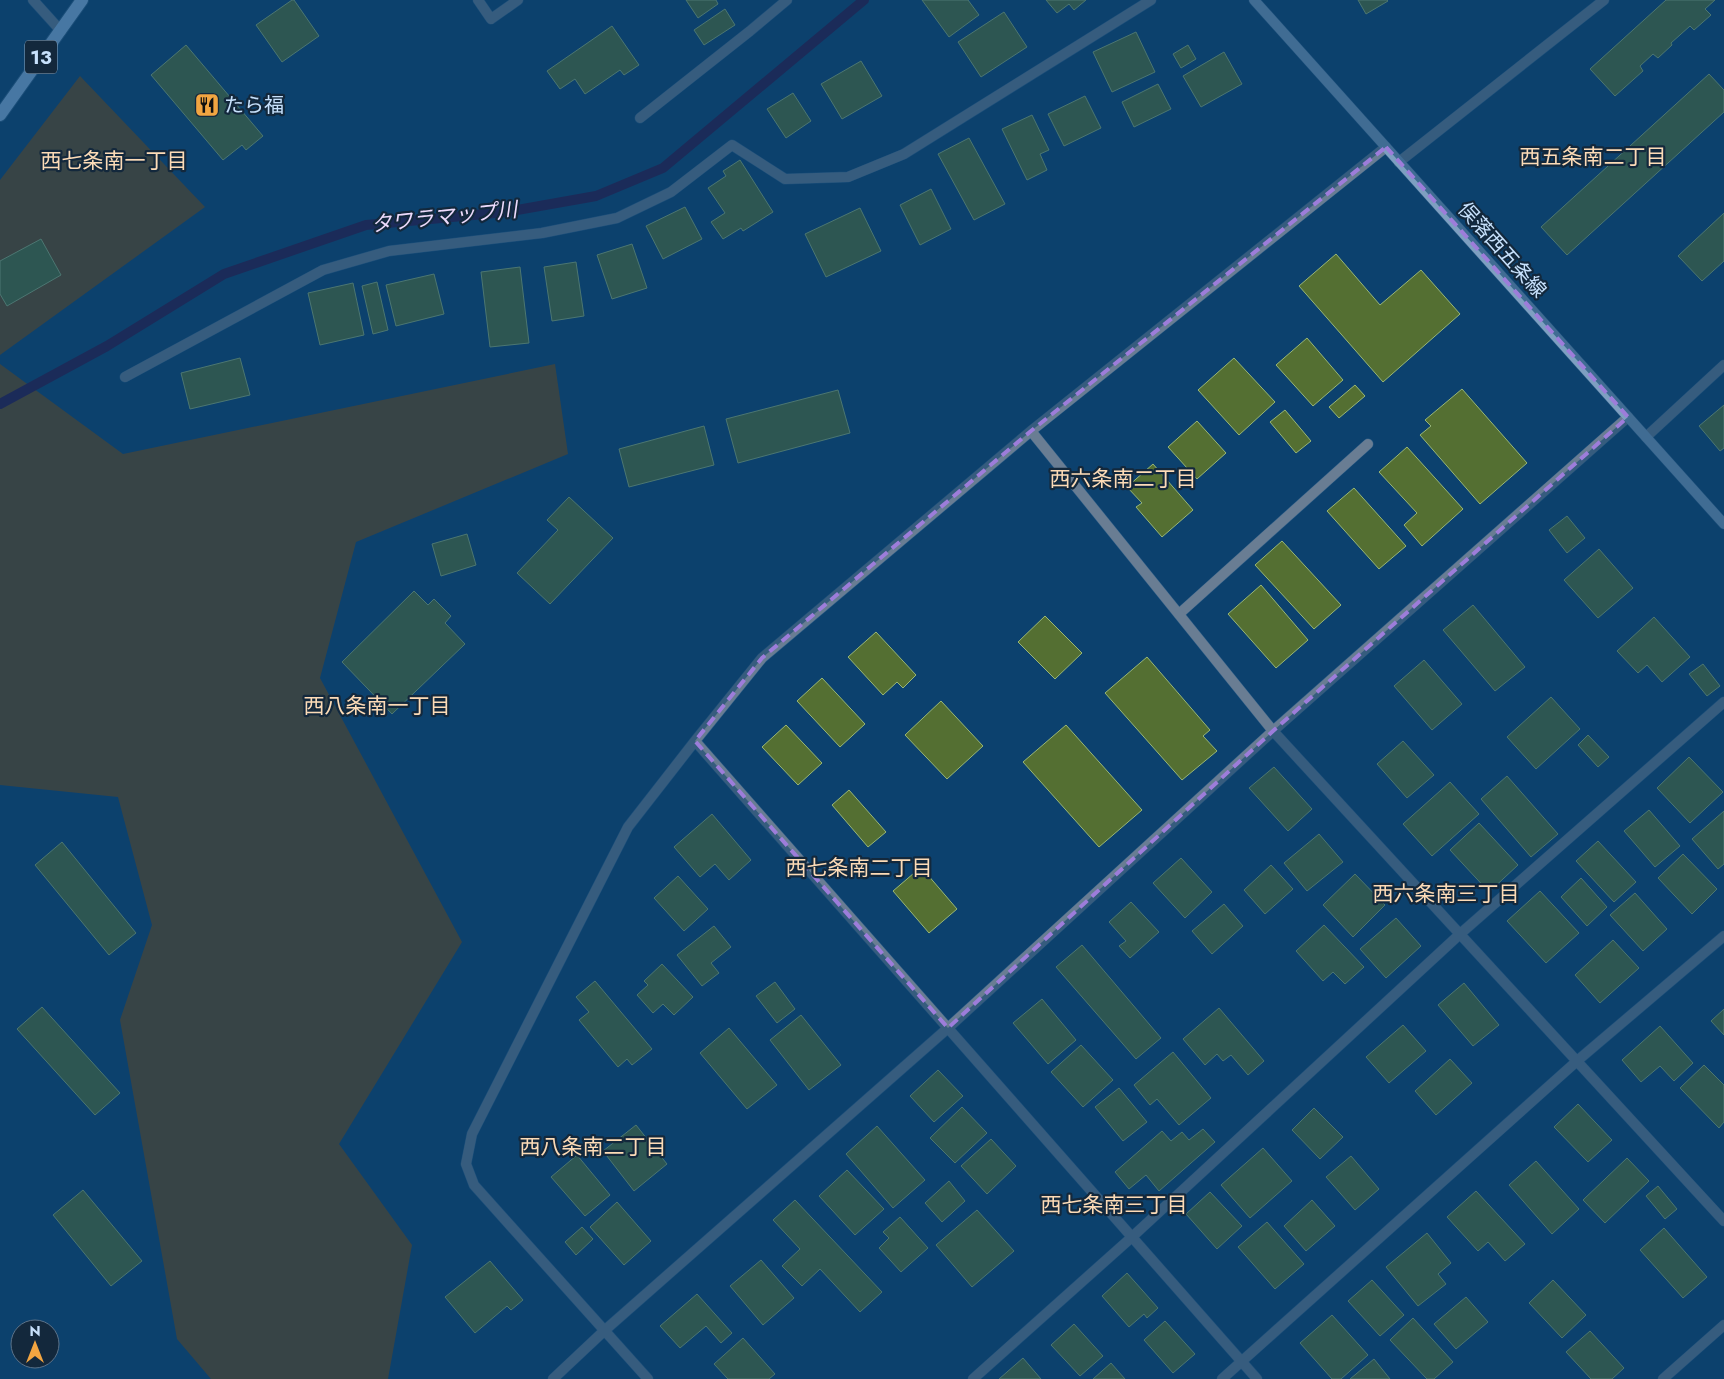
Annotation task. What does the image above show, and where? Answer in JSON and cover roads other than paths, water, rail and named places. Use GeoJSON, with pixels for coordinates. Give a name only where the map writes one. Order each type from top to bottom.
{"type":"FeatureCollection","features":[{"type":"Feature","properties":{"kind":"main road","name":"13"},"geometry":{"type":"LineString","coordinates":[[0,115],[82,0]]}},
{"type":"Feature","properties":{"kind":"main road","name":"俣落西五条線"},"geometry":{"type":"LineString","coordinates":[[1254,0],[1724,524]]}},
{"type":"Feature","properties":{"kind":"street"},"geometry":{"type":"LineString","coordinates":[[33,0],[61,31]]}},
{"type":"Feature","properties":{"kind":"street"},"geometry":{"type":"LineString","coordinates":[[478,0],[491,19],[518,0]]}},
{"type":"Feature","properties":{"kind":"street"},"geometry":{"type":"LineString","coordinates":[[640,118],[787,0]]}},
{"type":"Feature","properties":{"kind":"street"},"geometry":{"type":"LineString","coordinates":[[125,378],[323,270],[389,251],[542,233],[617,218],[671,192],[732,145],[785,179],[848,177],[904,154],[1151,0]]}},
{"type":"Feature","properties":{"kind":"street"},"geometry":{"type":"LineString","coordinates":[[1399,162],[1604,0]]}},
{"type":"Feature","properties":{"kind":"street"},"geometry":{"type":"LineString","coordinates":[[648,1379],[474,1185],[466,1164],[472,1134],[628,827],[762,658],[1031,431],[1386,148]]}},
{"type":"Feature","properties":{"kind":"street"},"geometry":{"type":"LineString","coordinates":[[1646,437],[1724,365]]}},
{"type":"Feature","properties":{"kind":"street"},"geometry":{"type":"LineString","coordinates":[[552,1379],[948,1028],[1274,731],[1628,417]]}},
{"type":"Feature","properties":{"kind":"street"},"geometry":{"type":"LineString","coordinates":[[1031,431],[1274,731],[1724,1221]]}},
{"type":"Feature","properties":{"kind":"street"},"geometry":{"type":"LineString","coordinates":[[1178,614],[1368,444]]}},
{"type":"Feature","properties":{"kind":"street"},"geometry":{"type":"LineString","coordinates":[[973,1379],[1132,1237],[1460,934],[1724,702]]}},
{"type":"Feature","properties":{"kind":"street"},"geometry":{"type":"LineString","coordinates":[[695,741],[1257,1379]]}},
{"type":"Feature","properties":{"kind":"street"},"geometry":{"type":"LineString","coordinates":[[1222,1379],[1577,1061],[1724,936]]}},
{"type":"Feature","properties":{"kind":"street"},"geometry":{"type":"LineString","coordinates":[[1663,1379],[1724,1325]]}},
{"type":"Feature","properties":{"kind":"waterway","name":"タワラマップ川"},"geometry":{"type":"LineString","coordinates":[[0,404],[107,346],[224,274],[366,225],[506,212],[596,196],[663,168],[864,0]]}},
{"type":"Feature","properties":{"kind":"place","name":"たら福"},"geometry":{"type":"Point","coordinates":[207,105]}},
{"type":"Feature","properties":{"kind":"district","name":"西五条南二丁目"},"geometry":{"type":"Point","coordinates":[1593,157]}},
{"type":"Feature","properties":{"kind":"district","name":"西七条南一丁目"},"geometry":{"type":"Point","coordinates":[114,161]}},
{"type":"Feature","properties":{"kind":"district","name":"西六条南二丁目"},"geometry":{"type":"Point","coordinates":[1123,479]}},
{"type":"Feature","properties":{"kind":"district","name":"西八条南一丁目"},"geometry":{"type":"Point","coordinates":[377,706]}},
{"type":"Feature","properties":{"kind":"district","name":"西七条南二丁目"},"geometry":{"type":"Point","coordinates":[859,868]}},
{"type":"Feature","properties":{"kind":"district","name":"西六条南三丁目"},"geometry":{"type":"Point","coordinates":[1446,894]}},
{"type":"Feature","properties":{"kind":"district","name":"西八条南二丁目"},"geometry":{"type":"Point","coordinates":[593,1147]}},
{"type":"Feature","properties":{"kind":"district","name":"西七条南三丁目"},"geometry":{"type":"Point","coordinates":[1114,1205]}}]}
